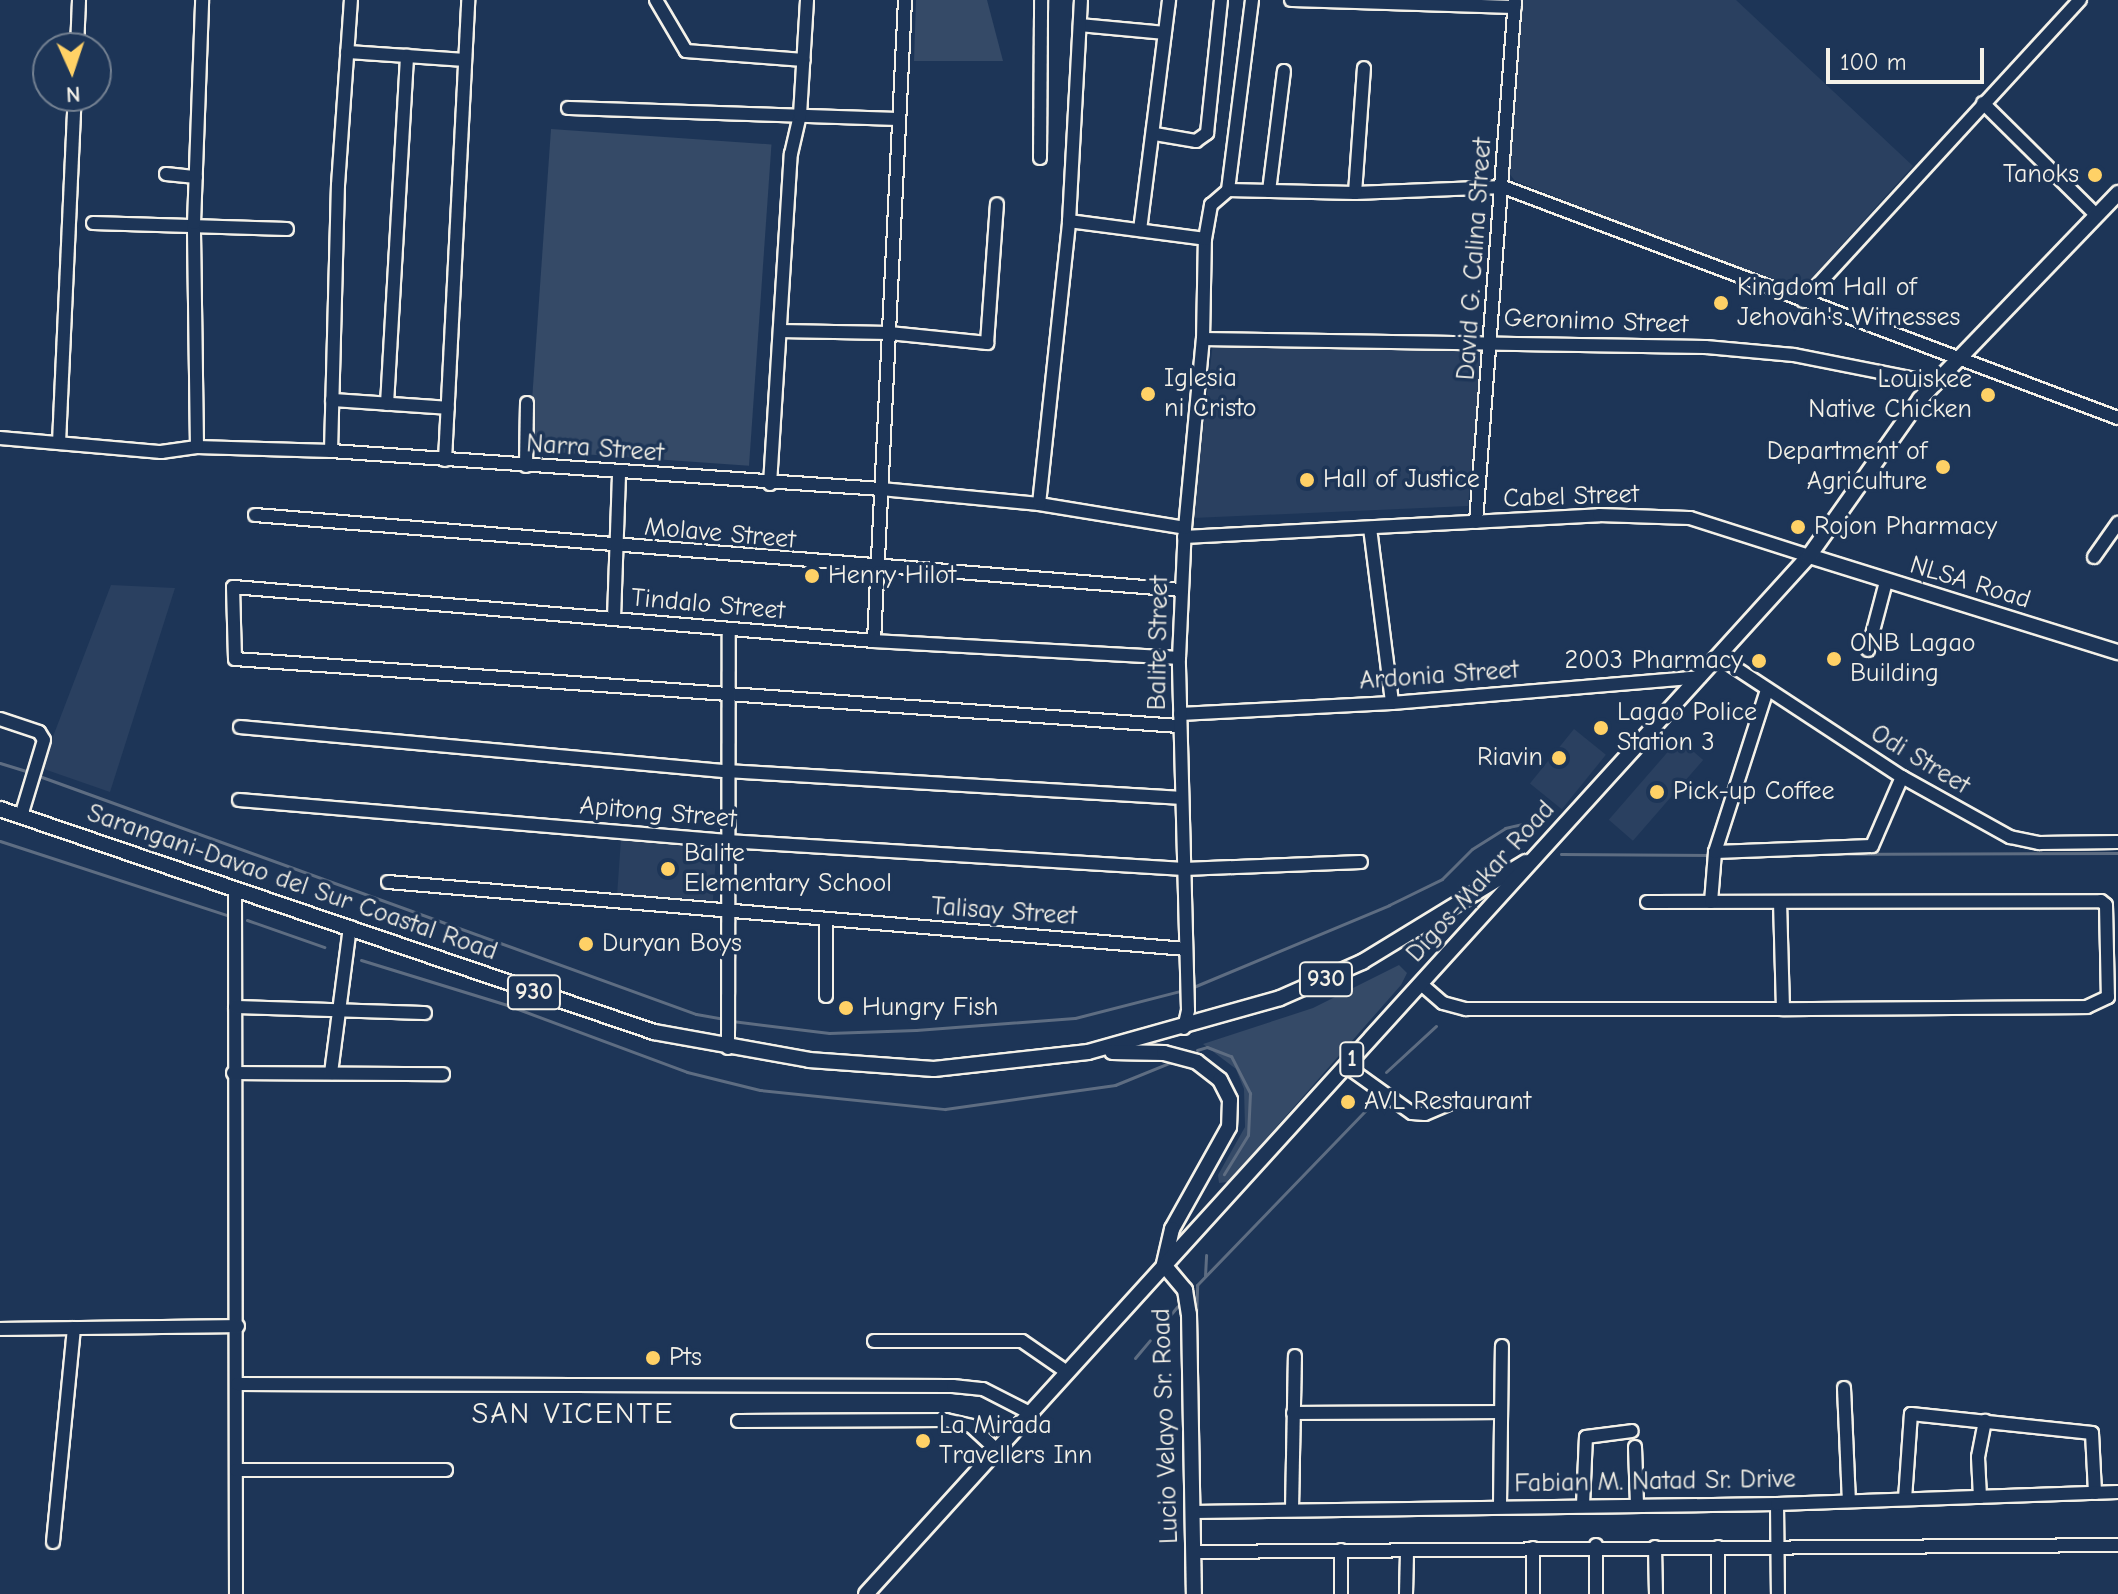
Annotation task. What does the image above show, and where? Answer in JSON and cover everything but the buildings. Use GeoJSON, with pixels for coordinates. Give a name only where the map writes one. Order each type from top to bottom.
{"type":"FeatureCollection","features":[{"type":"Feature","properties":{"kind":"main road","name":"Digos-Makar Road"},"geometry":{"type":"LineString","coordinates":[[866,1594],[1809,556],[1892,434],[1936,383],[2096,215],[2114,202]]}},
{"type":"Feature","properties":{"kind":"main road","name":"NLSA Road"},"geometry":{"type":"LineString","coordinates":[[1809,556],[2118,652]]}},
{"type":"Feature","properties":{"kind":"main road","name":"Sarangani-Davao del Sur Coastal Road"},"geometry":{"type":"LineString","coordinates":[[0,809],[626,1023],[728,1048],[809,1060],[934,1069],[1088,1052],[1184,1028],[1280,998],[1362,962],[1540,853]]}},
{"type":"Feature","properties":{"kind":"main road","name":"Sarangani-Davao del Sur Coastal Road"},"geometry":{"type":"LineString","coordinates":[[1088,1052],[1181,1056],[1211,1070],[1230,1100],[1229,1127],[1172,1229],[1164,1265]]}},
{"type":"Feature","properties":{"kind":"main road","name":"Lucio Velayo Sr. Road"},"geometry":{"type":"LineString","coordinates":[[1164,1265],[1180,1282],[1187,1301],[1194,1594]]}},
{"type":"Feature","properties":{"kind":"street"},"geometry":{"type":"LineString","coordinates":[[78,32],[79,0]]}},
{"type":"Feature","properties":{"kind":"street"},"geometry":{"type":"LineString","coordinates":[[197,447],[194,223],[202,0]]}},
{"type":"Feature","properties":{"kind":"street"},"geometry":{"type":"LineString","coordinates":[[331,451],[338,185],[351,0]]}},
{"type":"Feature","properties":{"kind":"street"},"geometry":{"type":"LineString","coordinates":[[445,460],[468,0]]}},
{"type":"Feature","properties":{"kind":"street"},"geometry":{"type":"LineString","coordinates":[[656,0],[686,51],[804,60]]}},
{"type":"Feature","properties":{"kind":"street"},"geometry":{"type":"LineString","coordinates":[[770,484],[791,154],[800,115],[807,0]]}},
{"type":"Feature","properties":{"kind":"street"},"geometry":{"type":"LineString","coordinates":[[874,641],[905,0]]}},
{"type":"Feature","properties":{"kind":"street"},"geometry":{"type":"LineString","coordinates":[[1040,158],[1041,0]]}},
{"type":"Feature","properties":{"kind":"street"},"geometry":{"type":"LineString","coordinates":[[1039,504],[1069,221],[1081,0]]}},
{"type":"Feature","properties":{"kind":"street"},"geometry":{"type":"LineString","coordinates":[[1140,230],[1155,134],[1169,0]]}},
{"type":"Feature","properties":{"kind":"street"},"geometry":{"type":"LineString","coordinates":[[1155,134],[1196,141],[1207,133],[1221,0]]}},
{"type":"Feature","properties":{"kind":"street"},"geometry":{"type":"LineString","coordinates":[[1252,0],[1228,190],[1355,193],[1503,187],[2118,418]]}},
{"type":"Feature","properties":{"kind":"street"},"geometry":{"type":"LineString","coordinates":[[1291,0],[1515,4]]}},
{"type":"Feature","properties":{"kind":"street"},"geometry":{"type":"LineString","coordinates":[[1803,301],[2080,0]]}},
{"type":"Feature","properties":{"kind":"street","name":"David G. Calina Street"},"geometry":{"type":"LineString","coordinates":[[1476,522],[1515,4]]}},
{"type":"Feature","properties":{"kind":"street"},"geometry":{"type":"LineString","coordinates":[[1080,25],[1165,33]]}},
{"type":"Feature","properties":{"kind":"street"},"geometry":{"type":"LineString","coordinates":[[347,52],[463,60]]}},
{"type":"Feature","properties":{"kind":"street"},"geometry":{"type":"LineString","coordinates":[[387,404],[407,56]]}},
{"type":"Feature","properties":{"kind":"street"},"geometry":{"type":"LineString","coordinates":[[1355,193],[1364,68]]}},
{"type":"Feature","properties":{"kind":"street"},"geometry":{"type":"LineString","coordinates":[[1269,191],[1284,71]]}},
{"type":"Feature","properties":{"kind":"street"},"geometry":{"type":"LineString","coordinates":[[1983,103],[2096,215]]}},
{"type":"Feature","properties":{"kind":"street"},"geometry":{"type":"LineString","coordinates":[[568,108],[899,119]]}},
{"type":"Feature","properties":{"kind":"street"},"geometry":{"type":"LineString","coordinates":[[59,443],[74,112]]}},
{"type":"Feature","properties":{"kind":"street"},"geometry":{"type":"LineString","coordinates":[[166,174],[196,177]]}},
{"type":"Feature","properties":{"kind":"street","name":"Balite Street"},"geometry":{"type":"LineString","coordinates":[[1184,1028],[1187,990],[1179,658],[1182,590],[1203,339],[1205,239],[1211,205],[1228,190]]}},
{"type":"Feature","properties":{"kind":"street"},"geometry":{"type":"LineString","coordinates":[[780,331],[889,333],[987,343],[997,204]]}},
{"type":"Feature","properties":{"kind":"street"},"geometry":{"type":"LineString","coordinates":[[1069,221],[1205,239]]}},
{"type":"Feature","properties":{"kind":"street"},"geometry":{"type":"LineString","coordinates":[[93,223],[194,223],[287,229]]}},
{"type":"Feature","properties":{"kind":"street","name":"Geronimo Street"},"geometry":{"type":"LineString","coordinates":[[1203,339],[1491,340],[1794,355],[1936,383]]}},
{"type":"Feature","properties":{"kind":"street"},"geometry":{"type":"LineString","coordinates":[[332,400],[448,408]]}},
{"type":"Feature","properties":{"kind":"street"},"geometry":{"type":"LineString","coordinates":[[526,466],[527,403]]}},
{"type":"Feature","properties":{"kind":"street","name":"Narra Street"},"geometry":{"type":"LineString","coordinates":[[0,438],[161,452],[197,447],[331,451],[770,484],[881,489],[1039,504],[1185,533]]}},
{"type":"Feature","properties":{"kind":"street"},"geometry":{"type":"LineString","coordinates":[[614,618],[619,473]]}},
{"type":"Feature","properties":{"kind":"street","name":"Molave Street"},"geometry":{"type":"LineString","coordinates":[[255,515],[616,548],[1182,590]]}},
{"type":"Feature","properties":{"kind":"street","name":"Cabel Street"},"geometry":{"type":"LineString","coordinates":[[1185,533],[1370,528],[1599,515],[1690,518],[1809,556]]}},
{"type":"Feature","properties":{"kind":"street"},"geometry":{"type":"LineString","coordinates":[[2094,557],[2118,523]]}},
{"type":"Feature","properties":{"kind":"street"},"geometry":{"type":"LineString","coordinates":[[1370,528],[1392,703]]}},
{"type":"Feature","properties":{"kind":"street"},"geometry":{"type":"LineString","coordinates":[[1868,650],[1886,582]]}},
{"type":"Feature","properties":{"kind":"street","name":"Ardonia Street"},"geometry":{"type":"LineString","coordinates":[[233,587],[235,659],[729,694],[1180,720],[1700,677]]}},
{"type":"Feature","properties":{"kind":"street","name":"Tindalo Street"},"geometry":{"type":"LineString","coordinates":[[233,587],[874,641],[1179,658]]}},
{"type":"Feature","properties":{"kind":"street"},"geometry":{"type":"LineString","coordinates":[[728,1048],[729,630]]}},
{"type":"Feature","properties":{"kind":"street","name":"Odi Street"},"geometry":{"type":"LineString","coordinates":[[1719,657],[1902,777],[2010,837],[2039,843],[2118,842]]}},
{"type":"Feature","properties":{"kind":"street"},"geometry":{"type":"LineString","coordinates":[[1711,902],[1715,852],[1767,690]]}},
{"type":"Feature","properties":{"kind":"street"},"geometry":{"type":"LineString","coordinates":[[0,719],[42,735],[36,775],[21,816]]}},
{"type":"Feature","properties":{"kind":"street"},"geometry":{"type":"LineString","coordinates":[[240,727],[728,771],[1181,798]]}},
{"type":"Feature","properties":{"kind":"street"},"geometry":{"type":"LineString","coordinates":[[1715,852],[1872,846],[1902,777]]}},
{"type":"Feature","properties":{"kind":"street","name":"Apitong Street"},"geometry":{"type":"LineString","coordinates":[[239,800],[727,841],[1184,869],[1361,862]]}},
{"type":"Feature","properties":{"kind":"street","name":"Talisay Street"},"geometry":{"type":"LineString","coordinates":[[388,882],[727,913],[1186,949]]}},
{"type":"Feature","properties":{"kind":"street"},"geometry":{"type":"LineString","coordinates":[[235,889],[236,1594]]}},
{"type":"Feature","properties":{"kind":"street"},"geometry":{"type":"LineString","coordinates":[[1421,984],[1443,1003],[1466,1009],[2087,1007],[2108,997],[2106,905],[1647,902]]}},
{"type":"Feature","properties":{"kind":"street"},"geometry":{"type":"LineString","coordinates":[[1780,902],[1783,1009]]}},
{"type":"Feature","properties":{"kind":"street"},"geometry":{"type":"LineString","coordinates":[[826,920],[826,996]]}},
{"type":"Feature","properties":{"kind":"street"},"geometry":{"type":"LineString","coordinates":[[331,1073],[336,1014],[350,927]]}},
{"type":"Feature","properties":{"kind":"street"},"geometry":{"type":"LineString","coordinates":[[235,1007],[336,1014],[425,1013]]}},
{"type":"Feature","properties":{"kind":"street"},"geometry":{"type":"LineString","coordinates":[[1346,1066],[1412,1113],[1425,1114],[1448,1104]]}},
{"type":"Feature","properties":{"kind":"street"},"geometry":{"type":"LineString","coordinates":[[233,1073],[443,1074]]}},
{"type":"Feature","properties":{"kind":"street"},"geometry":{"type":"LineString","coordinates":[[0,1329],[238,1326]]}},
{"type":"Feature","properties":{"kind":"street"},"geometry":{"type":"LineString","coordinates":[[53,1542],[74,1328]]}},
{"type":"Feature","properties":{"kind":"street"},"geometry":{"type":"LineString","coordinates":[[874,1341],[1022,1341],[1067,1372]]}},
{"type":"Feature","properties":{"kind":"street"},"geometry":{"type":"LineString","coordinates":[[1500,1505],[1502,1346]]}},
{"type":"Feature","properties":{"kind":"street"},"geometry":{"type":"LineString","coordinates":[[1292,1509],[1295,1356]]}},
{"type":"Feature","properties":{"kind":"street"},"geometry":{"type":"LineString","coordinates":[[237,1384],[953,1386],[983,1389],[1030,1413]]}},
{"type":"Feature","properties":{"kind":"street"},"geometry":{"type":"LineString","coordinates":[[1844,1388],[1849,1501]]}},
{"type":"Feature","properties":{"kind":"street"},"geometry":{"type":"LineString","coordinates":[[1293,1413],[1501,1412]]}},
{"type":"Feature","properties":{"kind":"street"},"geometry":{"type":"LineString","coordinates":[[1905,1499],[1909,1415],[2094,1434],[2095,1493]]}},
{"type":"Feature","properties":{"kind":"street"},"geometry":{"type":"LineString","coordinates":[[738,1421],[946,1420],[971,1426],[997,1450]]}},
{"type":"Feature","properties":{"kind":"street"},"geometry":{"type":"LineString","coordinates":[[1980,1497],[1978,1457],[1985,1421]]}},
{"type":"Feature","properties":{"kind":"street"},"geometry":{"type":"LineString","coordinates":[[1583,1505],[1586,1437],[1632,1431]]}},
{"type":"Feature","properties":{"kind":"street"},"geometry":{"type":"LineString","coordinates":[[1635,1447],[1637,1505]]}},
{"type":"Feature","properties":{"kind":"street"},"geometry":{"type":"LineString","coordinates":[[236,1470],[446,1470]]}},
{"type":"Feature","properties":{"kind":"street","name":"Fabian M. Natad Sr. Drive"},"geometry":{"type":"LineString","coordinates":[[1193,1512],[1500,1505],[1777,1504],[2118,1492]]}},
{"type":"Feature","properties":{"kind":"street"},"geometry":{"type":"LineString","coordinates":[[1777,1504],[1778,1594]]}},
{"type":"Feature","properties":{"kind":"street"},"geometry":{"type":"LineString","coordinates":[[1193,1552],[1407,1552],[1596,1545],[2118,1545]]}},
{"type":"Feature","properties":{"kind":"street"},"geometry":{"type":"LineString","coordinates":[[1596,1545],[1596,1594]]}},
{"type":"Feature","properties":{"kind":"street"},"geometry":{"type":"LineString","coordinates":[[1655,1547],[1656,1594]]}},
{"type":"Feature","properties":{"kind":"street"},"geometry":{"type":"LineString","coordinates":[[1718,1547],[1718,1594]]}},
{"type":"Feature","properties":{"kind":"street"},"geometry":{"type":"LineString","coordinates":[[1533,1548],[1533,1594]]}},
{"type":"Feature","properties":{"kind":"street"},"geometry":{"type":"LineString","coordinates":[[1341,1550],[1341,1594]]}},
{"type":"Feature","properties":{"kind":"street"},"geometry":{"type":"LineString","coordinates":[[1406,1594],[1407,1552]]}},
{"type":"Feature","properties":{"kind":"shaded area"},"geometry":{"type":"Polygon","coordinates":[[[916,0],[987,0],[1003,61],[914,61],[916,0]]]}},
{"type":"Feature","properties":{"kind":"shaded area"},"geometry":{"type":"Polygon","coordinates":[[[1520,0],[1736,0],[1913,166],[1809,281],[1792,289],[1515,181],[1509,173],[1520,0]]]}},
{"type":"Feature","properties":{"kind":"shaded area"},"geometry":{"type":"Polygon","coordinates":[[[551,129],[771,144],[749,466],[529,450],[551,129]]]}},
{"type":"Feature","properties":{"kind":"shaded area"},"geometry":{"type":"Polygon","coordinates":[[[1213,342],[1482,349],[1468,506],[1193,518],[1213,342]]]}},
{"type":"Feature","properties":{"kind":"shaded area"},"geometry":{"type":"Polygon","coordinates":[[[111,585],[175,588],[110,792],[41,768],[111,585]]]}},
{"type":"Feature","properties":{"kind":"shaded area"},"geometry":{"type":"Polygon","coordinates":[[[1574,729],[1606,755],[1562,809],[1530,783],[1574,729]]]}},
{"type":"Feature","properties":{"kind":"shaded area"},"geometry":{"type":"Polygon","coordinates":[[[1679,739],[1703,760],[1633,841],[1609,820],[1679,739]]]}},
{"type":"Feature","properties":{"kind":"shaded area","name":"Balite Elementary School"},"geometry":{"type":"Polygon","coordinates":[[[621,839],[717,846],[713,901],[617,894],[621,839]]]}},
{"type":"Feature","properties":{"kind":"shaded area"},"geometry":{"type":"Polygon","coordinates":[[[1399,965],[1407,973],[1401,985],[1228,1182],[1219,1183],[1218,1175],[1245,1127],[1244,1089],[1236,1069],[1203,1044],[1313,1008],[1399,965]]]}},
{"type":"Feature","properties":{"kind":"waterway"},"geometry":{"type":"LineString","coordinates":[[0,763],[32,773]]}},
{"type":"Feature","properties":{"kind":"waterway"},"geometry":{"type":"LineString","coordinates":[[39,776],[696,1014],[725,1019]]}},
{"type":"Feature","properties":{"kind":"waterway"},"geometry":{"type":"LineString","coordinates":[[1191,988],[1389,905],[1442,879],[1472,849],[1505,828],[1532,822]]}},
{"type":"Feature","properties":{"kind":"waterway"},"geometry":{"type":"LineString","coordinates":[[0,841],[226,915]]}},
{"type":"Feature","properties":{"kind":"waterway"},"geometry":{"type":"LineString","coordinates":[[1814,854],[2118,853]]}},
{"type":"Feature","properties":{"kind":"waterway"},"geometry":{"type":"LineString","coordinates":[[1561,854],[1710,855]]}},
{"type":"Feature","properties":{"kind":"waterway"},"geometry":{"type":"LineString","coordinates":[[247,920],[324,947]]}},
{"type":"Feature","properties":{"kind":"waterway"},"geometry":{"type":"LineString","coordinates":[[361,960],[507,1005],[687,1072],[760,1090],[945,1109],[1115,1085],[1174,1061]]}},
{"type":"Feature","properties":{"kind":"waterway"},"geometry":{"type":"LineString","coordinates":[[732,1021],[829,1033],[916,1030],[1075,1018],[1184,990]]}},
{"type":"Feature","properties":{"kind":"waterway"},"geometry":{"type":"LineString","coordinates":[[1386,1072],[1436,1026]]}},
{"type":"Feature","properties":{"kind":"waterway"},"geometry":{"type":"LineString","coordinates":[[1197,1050],[1207,1047],[1231,1056],[1250,1093],[1248,1135],[1224,1174]]}},
{"type":"Feature","properties":{"kind":"waterway"},"geometry":{"type":"LineString","coordinates":[[1196,1319],[1197,1285],[1367,1109],[1373,1088]]}},
{"type":"Feature","properties":{"kind":"waterway"},"geometry":{"type":"LineString","coordinates":[[1205,1276],[1206,1255]]}},
{"type":"Feature","properties":{"kind":"waterway"},"geometry":{"type":"LineString","coordinates":[[1161,1326],[1178,1306]]}},
{"type":"Feature","properties":{"kind":"waterway"},"geometry":{"type":"LineString","coordinates":[[1135,1358],[1150,1340]]}},
{"type":"Feature","properties":{"kind":"place","name":"Tanoks"},"geometry":{"type":"Point","coordinates":[2095,175]}},
{"type":"Feature","properties":{"kind":"place","name":"Kingdom Hall of Jehovah's Witnesses"},"geometry":{"type":"Point","coordinates":[1721,303]}},
{"type":"Feature","properties":{"kind":"place","name":"Iglesia ni Cristo"},"geometry":{"type":"Point","coordinates":[1148,394]}},
{"type":"Feature","properties":{"kind":"place","name":"Louiskee Native Chicken"},"geometry":{"type":"Point","coordinates":[1988,395]}},
{"type":"Feature","properties":{"kind":"place","name":"Department of Agriculture"},"geometry":{"type":"Point","coordinates":[1943,467]}},
{"type":"Feature","properties":{"kind":"place","name":"Hall of Justice"},"geometry":{"type":"Point","coordinates":[1307,480]}},
{"type":"Feature","properties":{"kind":"place","name":"Rojon Pharmacy"},"geometry":{"type":"Point","coordinates":[1798,527]}},
{"type":"Feature","properties":{"kind":"place","name":"Henry Hilot"},"geometry":{"type":"Point","coordinates":[812,576]}},
{"type":"Feature","properties":{"kind":"place","name":"ONB Lagao Building"},"geometry":{"type":"Point","coordinates":[1834,659]}},
{"type":"Feature","properties":{"kind":"place","name":"2003 Pharmacy"},"geometry":{"type":"Point","coordinates":[1759,661]}},
{"type":"Feature","properties":{"kind":"place","name":"Lagao Police Station 3"},"geometry":{"type":"Point","coordinates":[1601,728]}},
{"type":"Feature","properties":{"kind":"place","name":"Riavin"},"geometry":{"type":"Point","coordinates":[1559,758]}},
{"type":"Feature","properties":{"kind":"place","name":"Pick-up Coffee"},"geometry":{"type":"Point","coordinates":[1657,792]}},
{"type":"Feature","properties":{"kind":"place","name":"Balite Elementary School"},"geometry":{"type":"Point","coordinates":[668,869]}},
{"type":"Feature","properties":{"kind":"place","name":"Duryan Boys"},"geometry":{"type":"Point","coordinates":[586,944]}},
{"type":"Feature","properties":{"kind":"place","name":"Hungry Fish"},"geometry":{"type":"Point","coordinates":[846,1008]}},
{"type":"Feature","properties":{"kind":"place","name":"AVL Restaurant"},"geometry":{"type":"Point","coordinates":[1348,1102]}},
{"type":"Feature","properties":{"kind":"place","name":"Pts"},"geometry":{"type":"Point","coordinates":[653,1358]}},
{"type":"Feature","properties":{"kind":"place","name":"La Mirada Travellers Inn"},"geometry":{"type":"Point","coordinates":[923,1441]}},
{"type":"Feature","properties":{"kind":"district","name":"SAN VICENTE"},"geometry":{"type":"Point","coordinates":[573,1414]}}]}
